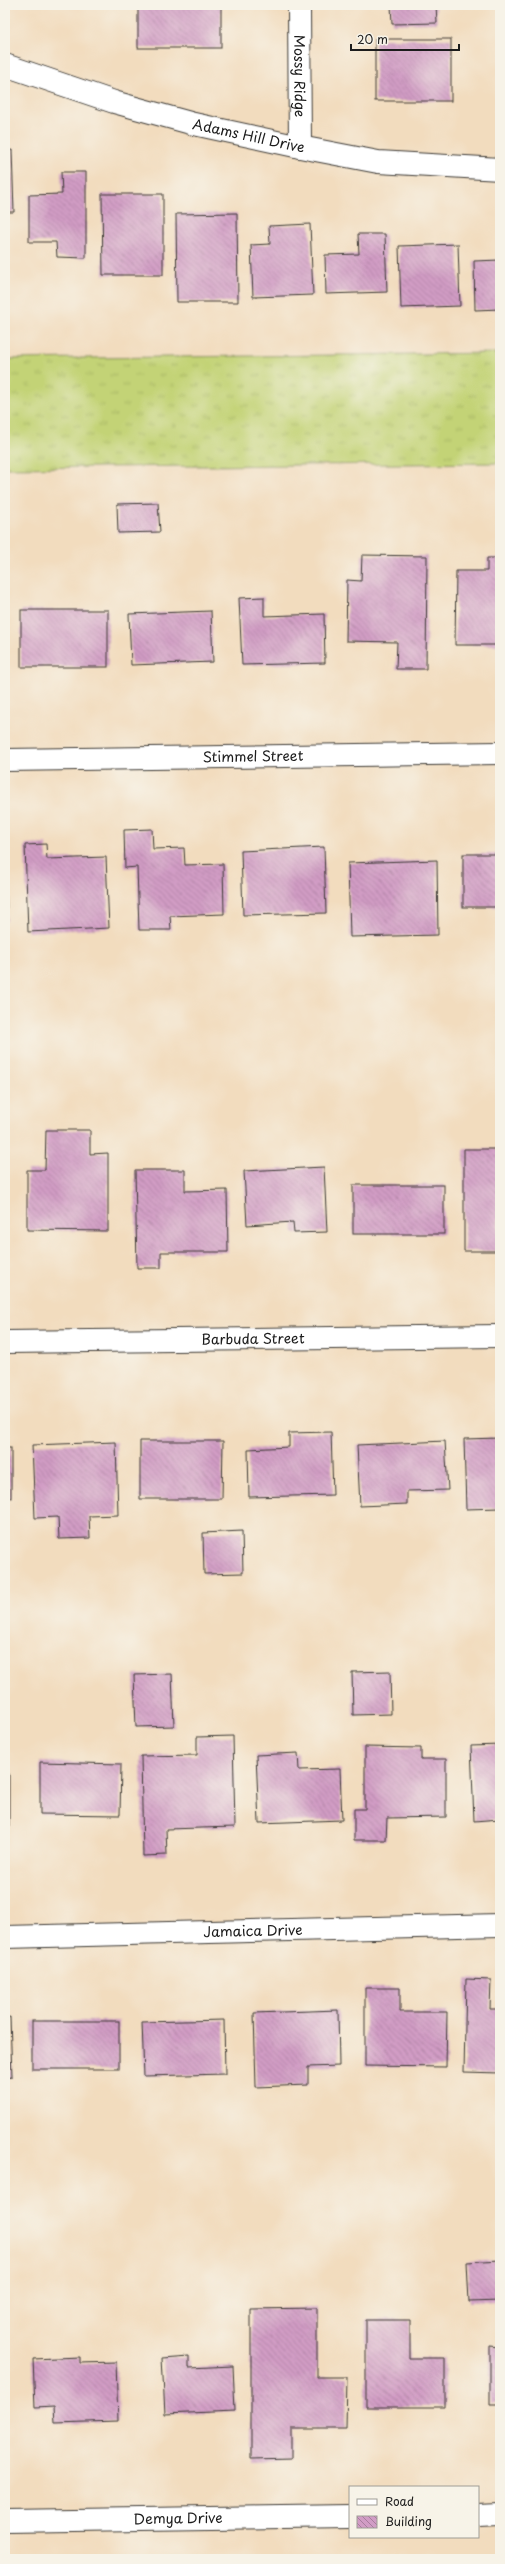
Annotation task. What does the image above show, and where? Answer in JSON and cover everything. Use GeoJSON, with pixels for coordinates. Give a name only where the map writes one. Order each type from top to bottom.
{"type":"FeatureCollection","features":[{"type":"Feature","properties":{"kind":"street","name":"Mossy Ridge"},"geometry":{"type":"LineString","coordinates":[[299,5],[300,147]]}},
{"type":"Feature","properties":{"kind":"street","name":"Adams Hill Drive"},"geometry":{"type":"LineString","coordinates":[[5,65],[114,102],[194,124],[300,147],[378,162],[500,169]]}},
{"type":"Feature","properties":{"kind":"street","name":"Stimmel Street"},"geometry":{"type":"LineString","coordinates":[[5,760],[500,753]]}},
{"type":"Feature","properties":{"kind":"street","name":"Barbuda Street"},"geometry":{"type":"LineString","coordinates":[[5,1342],[500,1336]]}},
{"type":"Feature","properties":{"kind":"street","name":"Jamaica Drive"},"geometry":{"type":"LineString","coordinates":[[5,1937],[500,1925]]}},
{"type":"Feature","properties":{"kind":"street"},"geometry":{"type":"LineString","coordinates":[[479,2515],[500,2514]]}},
{"type":"Feature","properties":{"kind":"street","name":"Demya Drive"},"geometry":{"type":"LineString","coordinates":[[5,2521],[349,2516]]}},
{"type":"Feature","properties":{"kind":"green space"},"geometry":{"type":"Polygon","coordinates":[[[500,353],[500,463],[5,468],[5,359],[500,353]]]}},
{"type":"Feature","properties":{"kind":"building"},"geometry":{"type":"Polygon","coordinates":[[[138,5],[221,5],[221,48],[138,48],[138,5]]]}},
{"type":"Feature","properties":{"kind":"building"},"geometry":{"type":"Polygon","coordinates":[[[391,5],[436,5],[437,23],[392,24],[391,5]]]}},
{"type":"Feature","properties":{"kind":"building"},"geometry":{"type":"Polygon","coordinates":[[[375,39],[451,39],[451,101],[375,101],[375,39]]]}},
{"type":"Feature","properties":{"kind":"building"},"geometry":{"type":"Polygon","coordinates":[[[12,150],[14,212],[5,212],[5,151],[12,150]]]}},
{"type":"Feature","properties":{"kind":"building"},"geometry":{"type":"Polygon","coordinates":[[[61,172],[86,172],[86,258],[57,257],[56,242],[29,242],[29,195],[62,194],[61,172]]]}},
{"type":"Feature","properties":{"kind":"building"},"geometry":{"type":"Polygon","coordinates":[[[102,194],[163,194],[163,275],[103,275],[102,194]]]}},
{"type":"Feature","properties":{"kind":"building"},"geometry":{"type":"Polygon","coordinates":[[[237,213],[238,302],[177,302],[176,214],[237,213]]]}},
{"type":"Feature","properties":{"kind":"building"},"geometry":{"type":"Polygon","coordinates":[[[310,224],[313,295],[253,297],[251,245],[270,244],[269,226],[310,224]]]}},
{"type":"Feature","properties":{"kind":"building"},"geometry":{"type":"Polygon","coordinates":[[[358,234],[385,234],[387,292],[326,294],[325,255],[359,254],[358,234]]]}},
{"type":"Feature","properties":{"kind":"building"},"geometry":{"type":"Polygon","coordinates":[[[458,244],[460,306],[401,308],[399,246],[458,244]]]}},
{"type":"Feature","properties":{"kind":"building"},"geometry":{"type":"Polygon","coordinates":[[[500,260],[500,309],[475,310],[474,261],[500,260]]]}},
{"type":"Feature","properties":{"kind":"building"},"geometry":{"type":"Polygon","coordinates":[[[158,503],[160,532],[118,533],[117,504],[158,503]]]}},
{"type":"Feature","properties":{"kind":"building"},"geometry":{"type":"Polygon","coordinates":[[[362,555],[427,556],[426,669],[396,669],[397,642],[346,641],[347,580],[361,581],[362,555]]]}},
{"type":"Feature","properties":{"kind":"building"},"geometry":{"type":"Polygon","coordinates":[[[487,558],[500,558],[500,645],[455,645],[456,571],[487,571],[487,558]]]}},
{"type":"Feature","properties":{"kind":"building"},"geometry":{"type":"Polygon","coordinates":[[[264,597],[264,616],[324,614],[325,663],[242,665],[239,598],[264,597]]]}},
{"type":"Feature","properties":{"kind":"building"},"geometry":{"type":"Polygon","coordinates":[[[21,610],[108,610],[108,667],[21,667],[21,610]]]}},
{"type":"Feature","properties":{"kind":"building"},"geometry":{"type":"Polygon","coordinates":[[[211,611],[213,662],[131,665],[129,614],[211,611]]]}},
{"type":"Feature","properties":{"kind":"building"},"geometry":{"type":"Polygon","coordinates":[[[152,829],[153,849],[184,848],[185,865],[223,864],[224,914],[170,916],[171,930],[139,930],[137,867],[125,868],[124,830],[152,829]]]}},
{"type":"Feature","properties":{"kind":"building"},"geometry":{"type":"Polygon","coordinates":[[[46,844],[47,859],[106,857],[109,928],[28,932],[25,845],[46,844]]]}},
{"type":"Feature","properties":{"kind":"building"},"geometry":{"type":"Polygon","coordinates":[[[324,847],[326,913],[243,915],[241,851],[324,847]]]}},
{"type":"Feature","properties":{"kind":"building"},"geometry":{"type":"Polygon","coordinates":[[[463,854],[500,854],[500,907],[463,907],[463,854]]]}},
{"type":"Feature","properties":{"kind":"building"},"geometry":{"type":"Polygon","coordinates":[[[437,860],[438,935],[350,937],[348,863],[437,860]]]}},
{"type":"Feature","properties":{"kind":"building"},"geometry":{"type":"Polygon","coordinates":[[[6,867],[7,921],[5,921],[6,867]]]}},
{"type":"Feature","properties":{"kind":"building"},"geometry":{"type":"Polygon","coordinates":[[[46,1130],[90,1130],[90,1154],[108,1153],[108,1231],[27,1230],[27,1170],[45,1170],[46,1130]]]}},
{"type":"Feature","properties":{"kind":"building"},"geometry":{"type":"Polygon","coordinates":[[[464,1149],[500,1149],[498,1251],[464,1251],[464,1149]]]}},
{"type":"Feature","properties":{"kind":"building"},"geometry":{"type":"Polygon","coordinates":[[[324,1167],[327,1232],[294,1233],[293,1222],[247,1225],[244,1171],[324,1167]]]}},
{"type":"Feature","properties":{"kind":"building"},"geometry":{"type":"Polygon","coordinates":[[[135,1170],[185,1170],[185,1191],[227,1190],[228,1252],[161,1252],[161,1268],[137,1268],[135,1170]]]}},
{"type":"Feature","properties":{"kind":"building"},"geometry":{"type":"Polygon","coordinates":[[[353,1185],[444,1185],[444,1234],[353,1234],[353,1185]]]}},
{"type":"Feature","properties":{"kind":"building"},"geometry":{"type":"Polygon","coordinates":[[[331,1432],[333,1495],[249,1497],[248,1449],[289,1447],[289,1433],[331,1432]]]}},
{"type":"Feature","properties":{"kind":"building"},"geometry":{"type":"Polygon","coordinates":[[[500,1438],[500,1508],[466,1509],[464,1439],[500,1438]]]}},
{"type":"Feature","properties":{"kind":"building"},"geometry":{"type":"Polygon","coordinates":[[[140,1441],[223,1441],[222,1499],[140,1499],[140,1441]]]}},
{"type":"Feature","properties":{"kind":"building"},"geometry":{"type":"Polygon","coordinates":[[[445,1441],[448,1490],[407,1491],[407,1504],[360,1506],[357,1445],[445,1441]]]}},
{"type":"Feature","properties":{"kind":"building"},"geometry":{"type":"Polygon","coordinates":[[[116,1442],[118,1515],[89,1516],[90,1538],[59,1539],[58,1517],[35,1518],[32,1445],[116,1442]]]}},
{"type":"Feature","properties":{"kind":"building"},"geometry":{"type":"Polygon","coordinates":[[[5,1448],[11,1448],[11,1498],[5,1498],[5,1448]]]}},
{"type":"Feature","properties":{"kind":"building"},"geometry":{"type":"Polygon","coordinates":[[[242,1531],[243,1573],[204,1574],[203,1533],[242,1531]]]}},
{"type":"Feature","properties":{"kind":"building"},"geometry":{"type":"Polygon","coordinates":[[[390,1671],[391,1714],[353,1715],[352,1672],[390,1671]]]}},
{"type":"Feature","properties":{"kind":"building"},"geometry":{"type":"Polygon","coordinates":[[[172,1674],[174,1726],[136,1727],[134,1675],[172,1674]]]}},
{"type":"Feature","properties":{"kind":"building"},"geometry":{"type":"Polygon","coordinates":[[[233,1736],[235,1827],[166,1829],[167,1855],[143,1856],[141,1756],[197,1755],[197,1737],[233,1736]]]}},
{"type":"Feature","properties":{"kind":"building"},"geometry":{"type":"Polygon","coordinates":[[[500,1745],[500,1819],[474,1821],[471,1746],[500,1745]]]}},
{"type":"Feature","properties":{"kind":"building"},"geometry":{"type":"Polygon","coordinates":[[[365,1747],[421,1748],[421,1759],[446,1759],[446,1817],[387,1818],[386,1840],[354,1840],[354,1809],[365,1809],[365,1747]]]}},
{"type":"Feature","properties":{"kind":"building"},"geometry":{"type":"Polygon","coordinates":[[[298,1753],[299,1770],[340,1769],[342,1820],[259,1823],[256,1755],[298,1753]]]}},
{"type":"Feature","properties":{"kind":"building"},"geometry":{"type":"Polygon","coordinates":[[[40,1762],[121,1764],[120,1815],[40,1814],[40,1762]]]}},
{"type":"Feature","properties":{"kind":"building"},"geometry":{"type":"Polygon","coordinates":[[[5,1774],[9,1774],[9,1826],[5,1826],[5,1774]]]}},
{"type":"Feature","properties":{"kind":"building"},"geometry":{"type":"Polygon","coordinates":[[[466,1979],[491,1980],[490,2009],[500,2009],[500,2073],[464,2072],[466,1979]]]}},
{"type":"Feature","properties":{"kind":"building"},"geometry":{"type":"Polygon","coordinates":[[[365,1988],[400,1988],[400,2012],[447,2012],[446,2067],[365,2066],[365,1988]]]}},
{"type":"Feature","properties":{"kind":"building"},"geometry":{"type":"Polygon","coordinates":[[[338,2010],[339,2066],[308,2067],[308,2085],[256,2087],[254,2013],[338,2010]]]}},
{"type":"Feature","properties":{"kind":"building"},"geometry":{"type":"Polygon","coordinates":[[[10,2017],[12,2077],[5,2078],[5,2018],[10,2017]]]}},
{"type":"Feature","properties":{"kind":"building"},"geometry":{"type":"Polygon","coordinates":[[[224,2020],[225,2074],[144,2076],[142,2022],[224,2020]]]}},
{"type":"Feature","properties":{"kind":"building"},"geometry":{"type":"Polygon","coordinates":[[[32,2021],[119,2021],[119,2069],[32,2069],[32,2021]]]}},
{"type":"Feature","properties":{"kind":"building"},"geometry":{"type":"Polygon","coordinates":[[[500,2260],[500,2301],[469,2302],[467,2262],[500,2260]]]}},
{"type":"Feature","properties":{"kind":"building"},"geometry":{"type":"Polygon","coordinates":[[[317,2308],[317,2377],[347,2377],[346,2429],[291,2429],[291,2458],[251,2459],[251,2309],[317,2308]]]}},
{"type":"Feature","properties":{"kind":"building"},"geometry":{"type":"Polygon","coordinates":[[[366,2320],[410,2320],[410,2358],[445,2358],[445,2407],[366,2407],[366,2320]]]}},
{"type":"Feature","properties":{"kind":"building"},"geometry":{"type":"Polygon","coordinates":[[[490,2346],[500,2347],[500,2404],[490,2404],[490,2346]]]}},
{"type":"Feature","properties":{"kind":"building"},"geometry":{"type":"Polygon","coordinates":[[[189,2356],[189,2368],[233,2366],[235,2411],[165,2414],[162,2358],[189,2356]]]}},
{"type":"Feature","properties":{"kind":"building"},"geometry":{"type":"Polygon","coordinates":[[[80,2357],[80,2363],[116,2362],[118,2421],[55,2423],[54,2406],[35,2407],[33,2359],[80,2357]]]}}]}
